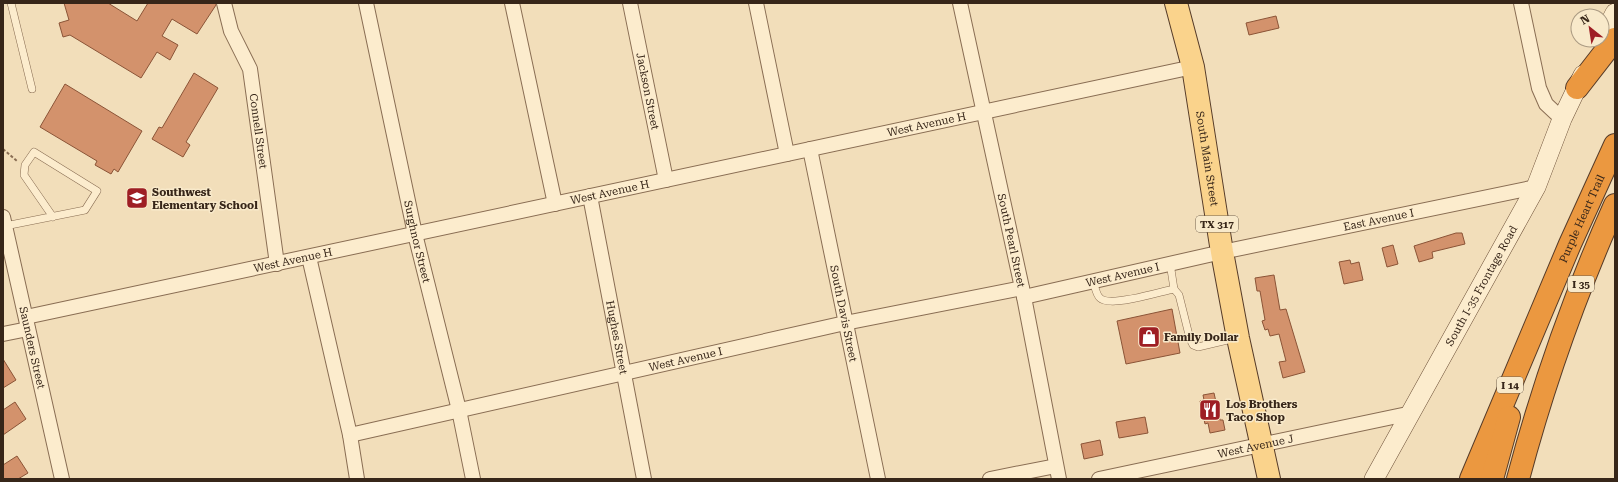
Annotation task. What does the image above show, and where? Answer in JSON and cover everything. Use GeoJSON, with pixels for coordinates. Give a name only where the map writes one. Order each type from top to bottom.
{"type":"FeatureCollection","features":[{"type":"Feature","properties":{"kind":"highway"},"geometry":{"type":"LineString","coordinates":[[1577,88],[1615,39]]}},
{"type":"Feature","properties":{"kind":"highway","name":"Purple Heart Trail"},"geometry":{"type":"LineString","coordinates":[[1550,292],[1615,145]]}},
{"type":"Feature","properties":{"kind":"highway","name":"I 35"},"geometry":{"type":"LineString","coordinates":[[1518,479],[1537,409],[1566,325],[1591,259],[1615,205]]}},
{"type":"Feature","properties":{"kind":"highway","name":"I 14"},"geometry":{"type":"LineString","coordinates":[[1471,479],[1550,292]]}},
{"type":"Feature","properties":{"kind":"highway","name":"I 35"},"geometry":{"type":"LineString","coordinates":[[1492,479],[1514,398],[1550,292]]}},
{"type":"Feature","properties":{"kind":"main road","name":"South Main Street"},"geometry":{"type":"LineString","coordinates":[[1176,3],[1192,67],[1222,252],[1238,338],[1269,479]]}},
{"type":"Feature","properties":{"kind":"main road","name":"South I-35 Frontage Road"},"geometry":{"type":"LineString","coordinates":[[1610,23],[1615,13]]}},
{"type":"Feature","properties":{"kind":"main road","name":"South I-35 Frontage Road"},"geometry":{"type":"LineString","coordinates":[[1374,479],[1412,413],[1536,187],[1562,119],[1597,48]]}},
{"type":"Feature","properties":{"kind":"street","name":"Connell Street"},"geometry":{"type":"LineString","coordinates":[[224,3],[231,31],[250,69],[277,264]]}},
{"type":"Feature","properties":{"kind":"street","name":"Surghnor Street"},"geometry":{"type":"LineString","coordinates":[[366,3],[415,234],[459,410],[473,479]]}},
{"type":"Feature","properties":{"kind":"street"},"geometry":{"type":"LineString","coordinates":[[512,3],[555,204]]}},
{"type":"Feature","properties":{"kind":"street","name":"Jackson Street"},"geometry":{"type":"LineString","coordinates":[[630,3],[666,180]]}},
{"type":"Feature","properties":{"kind":"street"},"geometry":{"type":"LineString","coordinates":[[756,3],[788,154]]}},
{"type":"Feature","properties":{"kind":"street","name":"South Pearl Street"},"geometry":{"type":"LineString","coordinates":[[960,3],[985,112],[1023,292],[1057,472]]}},
{"type":"Feature","properties":{"kind":"street"},"geometry":{"type":"LineString","coordinates":[[1521,3],[1539,88],[1546,104],[1562,119]]}},
{"type":"Feature","properties":{"kind":"street","name":"West Avenue H"},"geometry":{"type":"LineString","coordinates":[[3,334],[27,323],[277,264],[1192,67]]}},
{"type":"Feature","properties":{"kind":"street","name":"South Davis Street"},"geometry":{"type":"LineString","coordinates":[[810,149],[878,479]]}},
{"type":"Feature","properties":{"kind":"street","name":"East Avenue I"},"geometry":{"type":"LineString","coordinates":[[1222,252],[1536,187]]}},
{"type":"Feature","properties":{"kind":"street","name":"Hughes Street"},"geometry":{"type":"LineString","coordinates":[[590,196],[644,479]]}},
{"type":"Feature","properties":{"kind":"street","name":"Saunders Street"},"geometry":{"type":"LineString","coordinates":[[4,222],[62,479]]}},
{"type":"Feature","properties":{"kind":"street","name":"West Avenue I"},"geometry":{"type":"LineString","coordinates":[[350,435],[846,323],[1093,281],[1222,252]]}},
{"type":"Feature","properties":{"kind":"street"},"geometry":{"type":"LineString","coordinates":[[309,257],[350,435],[357,479]]}},
{"type":"Feature","properties":{"kind":"street","name":"West Avenue J"},"geometry":{"type":"LineString","coordinates":[[1099,479],[1412,413]]}},
{"type":"Feature","properties":{"kind":"street"},"geometry":{"type":"LineString","coordinates":[[990,479],[1057,472]]}},
{"type":"Feature","properties":{"kind":"lane"},"geometry":{"type":"LineString","coordinates":[[11,3],[32,89]]}},
{"type":"Feature","properties":{"kind":"lane"},"geometry":{"type":"LineString","coordinates":[[4,222],[53,217],[85,210],[97,191],[34,152],[25,165],[24,176],[53,217]]}},
{"type":"Feature","properties":{"kind":"lane"},"geometry":{"type":"LineString","coordinates":[[1170,264],[1174,289],[1179,295],[1190,339],[1194,345],[1198,347],[1238,338]]}},
{"type":"Feature","properties":{"kind":"lane"},"geometry":{"type":"LineString","coordinates":[[1093,281],[1098,298],[1105,302],[1115,302],[1174,289]]}},
{"type":"Feature","properties":{"kind":"path"},"geometry":{"type":"LineString","coordinates":[[3,149],[25,165]]}},
{"type":"Feature","properties":{"kind":"building"},"geometry":{"type":"Polygon","coordinates":[[[64,3],[108,3],[137,21],[148,3],[216,3],[216,5],[197,34],[172,19],[162,36],[178,45],[170,60],[157,52],[141,78],[70,35],[63,37],[59,23],[69,20],[64,3]]]}},
{"type":"Feature","properties":{"kind":"building"},"geometry":{"type":"Polygon","coordinates":[[[1276,16],[1279,28],[1249,35],[1246,23],[1276,16]]]}},
{"type":"Feature","properties":{"kind":"building"},"geometry":{"type":"Polygon","coordinates":[[[194,73],[218,88],[186,142],[190,145],[183,157],[152,139],[159,127],[162,128],[194,73]]]}},
{"type":"Feature","properties":{"kind":"building"},"geometry":{"type":"Polygon","coordinates":[[[65,84],[142,131],[118,172],[114,169],[111,174],[95,165],[97,161],[40,127],[65,84]]]}},
{"type":"Feature","properties":{"kind":"building"},"geometry":{"type":"Polygon","coordinates":[[[1456,233],[1462,233],[1465,244],[1432,252],[1433,258],[1419,262],[1414,246],[1456,233]]]}},
{"type":"Feature","properties":{"kind":"building"},"geometry":{"type":"Polygon","coordinates":[[[1393,245],[1398,264],[1387,267],[1382,248],[1393,245]]]}},
{"type":"Feature","properties":{"kind":"building"},"geometry":{"type":"Polygon","coordinates":[[[1350,260],[1351,264],[1359,262],[1363,280],[1344,284],[1339,262],[1350,260]]]}},
{"type":"Feature","properties":{"kind":"building"},"geometry":{"type":"Polygon","coordinates":[[[1274,275],[1280,310],[1286,309],[1305,372],[1283,378],[1279,362],[1286,361],[1279,334],[1270,336],[1268,329],[1265,330],[1262,321],[1265,320],[1260,291],[1257,291],[1255,278],[1274,275]]]}},
{"type":"Feature","properties":{"kind":"building","name":"Family Dollar"},"geometry":{"type":"Polygon","coordinates":[[[1172,309],[1180,353],[1126,364],[1117,321],[1172,309]]]}},
{"type":"Feature","properties":{"kind":"building"},"geometry":{"type":"Polygon","coordinates":[[[3,359],[16,380],[3,388],[3,359]]]}},
{"type":"Feature","properties":{"kind":"building","name":"Los Brothers Taco Shop"},"geometry":{"type":"Polygon","coordinates":[[[1214,393],[1220,420],[1223,420],[1225,430],[1210,433],[1208,423],[1205,424],[1200,401],[1204,400],[1203,395],[1214,393]]]}},
{"type":"Feature","properties":{"kind":"building"},"geometry":{"type":"Polygon","coordinates":[[[15,402],[26,419],[3,435],[3,410],[15,402]]]}},
{"type":"Feature","properties":{"kind":"building"},"geometry":{"type":"Polygon","coordinates":[[[1145,417],[1148,433],[1119,438],[1116,422],[1145,417]]]}},
{"type":"Feature","properties":{"kind":"building"},"geometry":{"type":"Polygon","coordinates":[[[1100,440],[1103,455],[1084,459],[1081,444],[1100,440]]]}},
{"type":"Feature","properties":{"kind":"building"},"geometry":{"type":"Polygon","coordinates":[[[17,456],[28,473],[18,479],[3,479],[3,465],[17,456]]]}},
{"type":"Feature","properties":{"kind":"place","name":"Southwest Elementary School"},"geometry":{"type":"Point","coordinates":[137,198]}},
{"type":"Feature","properties":{"kind":"place","name":"Family Dollar"},"geometry":{"type":"Point","coordinates":[1149,337]}},
{"type":"Feature","properties":{"kind":"place","name":"Los Brothers Taco Shop"},"geometry":{"type":"Point","coordinates":[1210,410]}}]}
